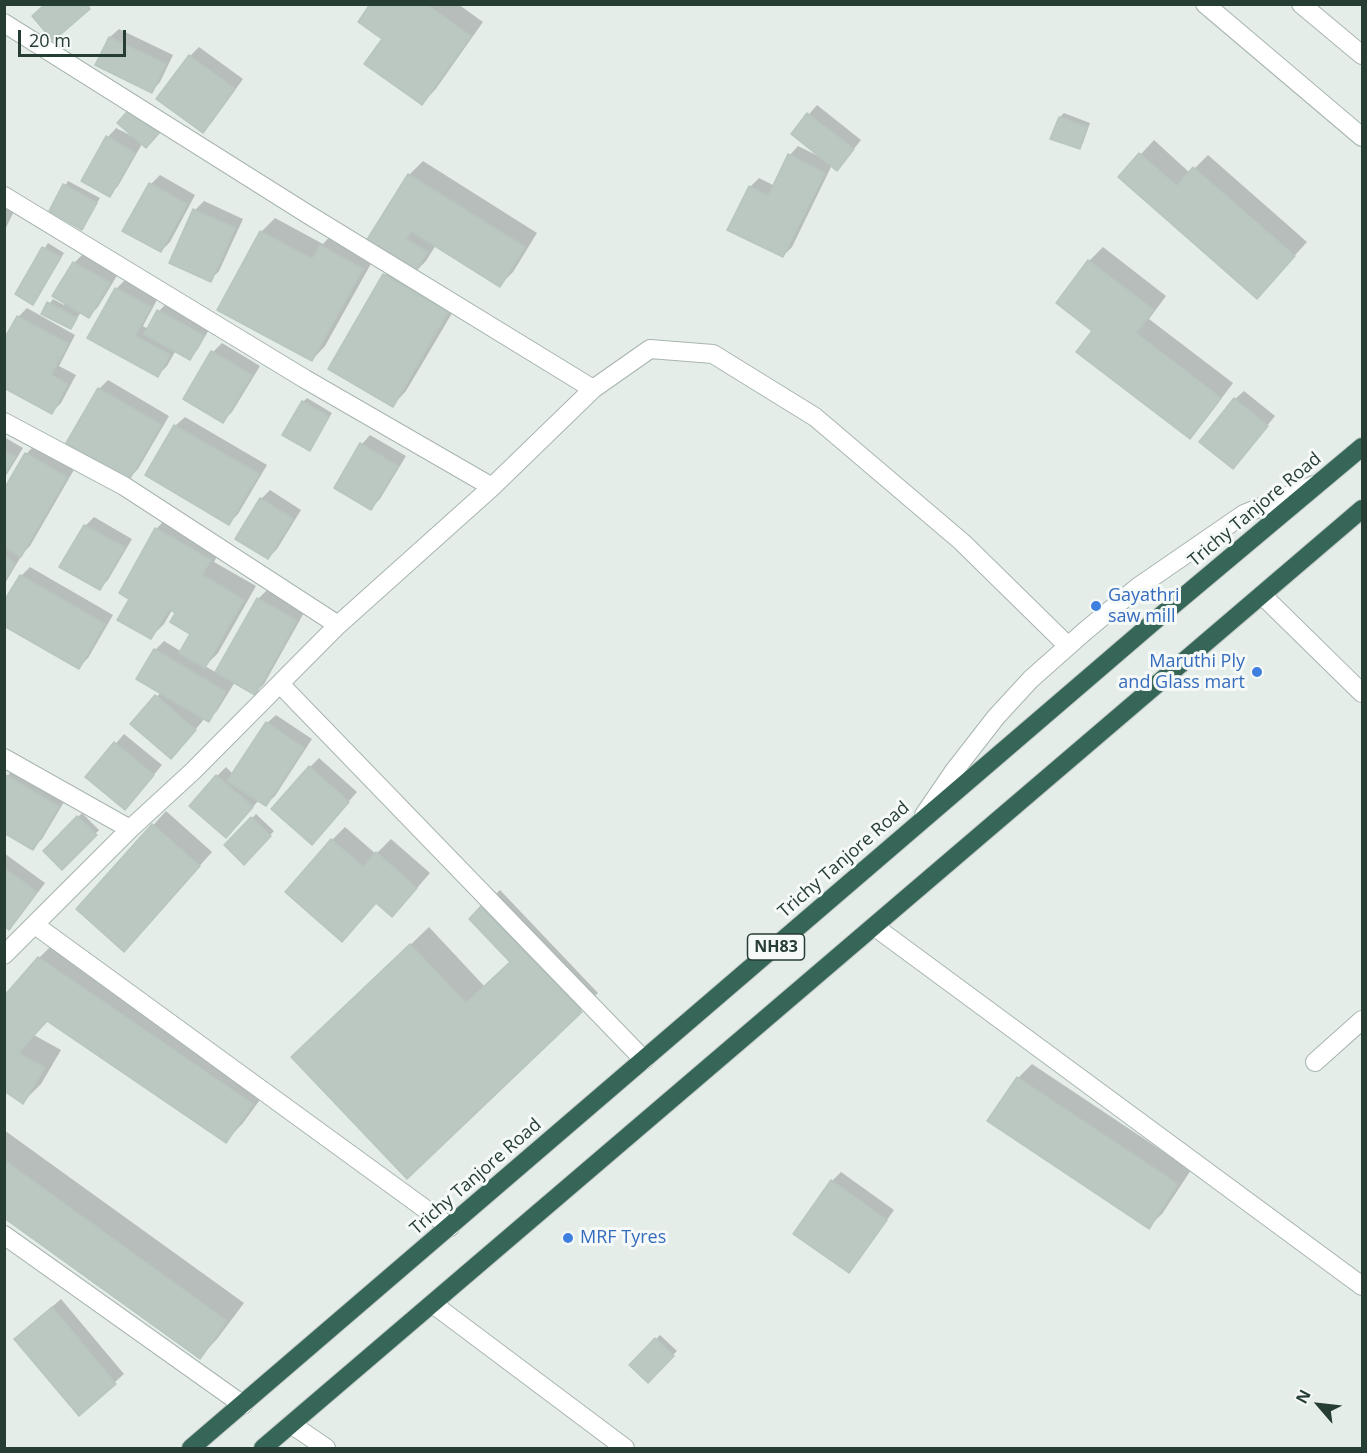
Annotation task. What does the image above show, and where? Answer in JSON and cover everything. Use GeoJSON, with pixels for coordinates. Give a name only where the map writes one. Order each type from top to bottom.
{"type":"FeatureCollection","features":[{"type":"Feature","properties":{"kind":"highway","name":"Trichy Tanjore Road"},"geometry":{"type":"LineString","coordinates":[[192,1449],[1158,618],[1362,447]]}},
{"type":"Feature","properties":{"kind":"highway","name":"NH83"},"geometry":{"type":"LineString","coordinates":[[263,1449],[1362,509]]}},
{"type":"Feature","properties":{"kind":"street"},"geometry":{"type":"LineString","coordinates":[[1205,4],[1362,137]]}},
{"type":"Feature","properties":{"kind":"street"},"geometry":{"type":"LineString","coordinates":[[1301,4],[1362,55]]}},
{"type":"Feature","properties":{"kind":"street"},"geometry":{"type":"LineString","coordinates":[[4,23],[593,389]]}},
{"type":"Feature","properties":{"kind":"street"},"geometry":{"type":"LineString","coordinates":[[4,196],[305,379],[492,487]]}},
{"type":"Feature","properties":{"kind":"street"},"geometry":{"type":"LineString","coordinates":[[6,950],[35,925],[130,829],[193,771],[338,625],[492,487],[593,389],[650,349],[713,354],[815,417],[962,542],[1068,646]]}},
{"type":"Feature","properties":{"kind":"street"},"geometry":{"type":"LineString","coordinates":[[4,422],[124,486],[338,625]]}},
{"type":"Feature","properties":{"kind":"street"},"geometry":{"type":"LineString","coordinates":[[916,826],[954,771],[996,717],[1031,679],[1068,646],[1138,587],[1244,514],[1321,482]]}},
{"type":"Feature","properties":{"kind":"street"},"geometry":{"type":"LineString","coordinates":[[1262,595],[1362,693]]}},
{"type":"Feature","properties":{"kind":"street"},"geometry":{"type":"LineString","coordinates":[[280,684],[644,1060]]}},
{"type":"Feature","properties":{"kind":"street"},"geometry":{"type":"LineString","coordinates":[[4,758],[130,829]]}},
{"type":"Feature","properties":{"kind":"street"},"geometry":{"type":"LineString","coordinates":[[35,925],[450,1227]]}},
{"type":"Feature","properties":{"kind":"street"},"geometry":{"type":"LineString","coordinates":[[875,927],[1362,1286]]}},
{"type":"Feature","properties":{"kind":"street"},"geometry":{"type":"LineString","coordinates":[[1315,1062],[1362,1020]]}},
{"type":"Feature","properties":{"kind":"street"},"geometry":{"type":"LineString","coordinates":[[4,1235],[243,1405]]}},
{"type":"Feature","properties":{"kind":"street"},"geometry":{"type":"LineString","coordinates":[[433,1304],[625,1449]]}},
{"type":"Feature","properties":{"kind":"street"},"geometry":{"type":"LineString","coordinates":[[291,1424],[326,1449]]}},
{"type":"Feature","properties":{"kind":"building"},"geometry":{"type":"Polygon","coordinates":[[[45,4],[87,4],[90,9],[53,41],[32,16],[45,4]]]}},
{"type":"Feature","properties":{"kind":"building"},"geometry":{"type":"Polygon","coordinates":[[[370,4],[426,4],[471,36],[422,105],[364,64],[382,39],[358,22],[370,4]]]}},
{"type":"Feature","properties":{"kind":"building"},"geometry":{"type":"Polygon","coordinates":[[[109,37],[166,64],[152,93],[95,65],[109,37]]]}},
{"type":"Feature","properties":{"kind":"building"},"geometry":{"type":"Polygon","coordinates":[[[189,55],[235,89],[203,133],[156,99],[189,55]]]}},
{"type":"Feature","properties":{"kind":"building"},"geometry":{"type":"Polygon","coordinates":[[[132,106],[161,131],[146,148],[117,123],[132,106]]]}},
{"type":"Feature","properties":{"kind":"building"},"geometry":{"type":"Polygon","coordinates":[[[807,113],[854,149],[837,171],[791,134],[807,113]]]}},
{"type":"Feature","properties":{"kind":"building"},"geometry":{"type":"Polygon","coordinates":[[[1059,117],[1087,127],[1080,149],[1050,139],[1059,117]]]}},
{"type":"Feature","properties":{"kind":"building"},"geometry":{"type":"Polygon","coordinates":[[[106,136],[135,153],[110,197],[81,181],[106,136]]]}},
{"type":"Feature","properties":{"kind":"building"},"geometry":{"type":"Polygon","coordinates":[[[1139,153],[1177,186],[1193,167],[1295,256],[1257,299],[1118,177],[1139,153]]]}},
{"type":"Feature","properties":{"kind":"building"},"geometry":{"type":"Polygon","coordinates":[[[788,154],[825,173],[783,257],[727,230],[749,186],[768,196],[788,154]]]}},
{"type":"Feature","properties":{"kind":"building"},"geometry":{"type":"Polygon","coordinates":[[[408,174],[525,247],[500,287],[411,231],[406,239],[427,252],[413,276],[363,246],[408,174]]]}},
{"type":"Feature","properties":{"kind":"building"},"geometry":{"type":"Polygon","coordinates":[[[149,183],[187,204],[161,252],[122,231],[149,183]]]}},
{"type":"Feature","properties":{"kind":"building"},"geometry":{"type":"Polygon","coordinates":[[[63,184],[97,203],[82,230],[49,211],[63,184]]]}},
{"type":"Feature","properties":{"kind":"building"},"geometry":{"type":"Polygon","coordinates":[[[193,209],[235,228],[211,282],[169,263],[193,209]]]}},
{"type":"Feature","properties":{"kind":"building"},"geometry":{"type":"Polygon","coordinates":[[[260,231],[312,259],[320,245],[363,269],[312,361],[217,310],[260,231]]]}},
{"type":"Feature","properties":{"kind":"building"},"geometry":{"type":"Polygon","coordinates":[[[42,247],[61,257],[33,305],[15,294],[42,247]]]}},
{"type":"Feature","properties":{"kind":"building"},"geometry":{"type":"Polygon","coordinates":[[[1088,260],[1154,310],[1136,333],[1221,398],[1190,439],[1076,352],[1092,331],[1056,303],[1088,260]]]}},
{"type":"Feature","properties":{"kind":"building"},"geometry":{"type":"Polygon","coordinates":[[[73,262],[110,283],[89,318],[52,296],[73,262]]]}},
{"type":"Feature","properties":{"kind":"building"},"geometry":{"type":"Polygon","coordinates":[[[383,274],[448,312],[393,407],[328,369],[383,274]]]}},
{"type":"Feature","properties":{"kind":"building"},"geometry":{"type":"Polygon","coordinates":[[[115,288],[151,307],[135,336],[170,355],[158,377],[87,338],[115,288]]]}},
{"type":"Feature","properties":{"kind":"building"},"geometry":{"type":"Polygon","coordinates":[[[47,302],[77,318],[71,329],[41,314],[47,302]]]}},
{"type":"Feature","properties":{"kind":"building"},"geometry":{"type":"Polygon","coordinates":[[[157,310],[204,336],[190,360],[144,334],[157,310]]]}},
{"type":"Feature","properties":{"kind":"building"},"geometry":{"type":"Polygon","coordinates":[[[17,316],[68,344],[51,375],[68,384],[52,414],[4,388],[4,339],[17,316]]]}},
{"type":"Feature","properties":{"kind":"building"},"geometry":{"type":"Polygon","coordinates":[[[211,351],[252,375],[223,423],[183,399],[211,351]]]}},
{"type":"Feature","properties":{"kind":"building"},"geometry":{"type":"Polygon","coordinates":[[[98,388],[161,425],[129,480],[66,443],[98,388]]]}},
{"type":"Feature","properties":{"kind":"building"},"geometry":{"type":"Polygon","coordinates":[[[1234,398],[1268,426],[1233,469],[1199,442],[1234,398]]]}},
{"type":"Feature","properties":{"kind":"building"},"geometry":{"type":"Polygon","coordinates":[[[302,401],[329,417],[310,451],[282,435],[302,401]]]}},
{"type":"Feature","properties":{"kind":"building"},"geometry":{"type":"Polygon","coordinates":[[[174,425],[259,474],[229,525],[145,475],[174,425]]]}},
{"type":"Feature","properties":{"kind":"building"},"geometry":{"type":"Polygon","coordinates":[[[360,443],[398,466],[371,510],[334,488],[360,443]]]}},
{"type":"Feature","properties":{"kind":"building"},"geometry":{"type":"Polygon","coordinates":[[[4,451],[15,457],[4,475],[4,451]]]}},
{"type":"Feature","properties":{"kind":"building"},"geometry":{"type":"Polygon","coordinates":[[[25,453],[67,477],[21,557],[4,547],[4,489],[25,453]]]}},
{"type":"Feature","properties":{"kind":"building"},"geometry":{"type":"Polygon","coordinates":[[[260,498],[293,519],[268,559],[235,539],[260,498]]]}},
{"type":"Feature","properties":{"kind":"building"},"geometry":{"type":"Polygon","coordinates":[[[84,525],[125,548],[100,590],[59,567],[84,525]]]}},
{"type":"Feature","properties":{"kind":"building"},"geometry":{"type":"Polygon","coordinates":[[[155,528],[211,560],[202,575],[244,600],[205,668],[179,653],[190,634],[170,622],[175,613],[169,609],[151,639],[117,620],[129,599],[119,593],[155,528]]]}},
{"type":"Feature","properties":{"kind":"building"},"geometry":{"type":"Polygon","coordinates":[[[4,556],[15,563],[4,581],[4,556]]]}},
{"type":"Feature","properties":{"kind":"building"},"geometry":{"type":"Polygon","coordinates":[[[20,575],[105,624],[79,669],[4,626],[4,601],[20,575]]]}},
{"type":"Feature","properties":{"kind":"building"},"geometry":{"type":"Polygon","coordinates":[[[257,598],[297,621],[255,695],[215,672],[257,598]]]}},
{"type":"Feature","properties":{"kind":"building"},"geometry":{"type":"Polygon","coordinates":[[[154,649],[226,692],[209,722],[136,679],[154,649]]]}},
{"type":"Feature","properties":{"kind":"building"},"geometry":{"type":"Polygon","coordinates":[[[155,695],[196,730],[171,759],[130,724],[155,695]]]}},
{"type":"Feature","properties":{"kind":"building"},"geometry":{"type":"Polygon","coordinates":[[[266,722],[304,748],[266,806],[227,781],[266,722]]]}},
{"type":"Feature","properties":{"kind":"building"},"geometry":{"type":"Polygon","coordinates":[[[114,742],[154,775],[125,810],[85,777],[114,742]]]}},
{"type":"Feature","properties":{"kind":"building"},"geometry":{"type":"Polygon","coordinates":[[[309,766],[349,802],[312,845],[271,809],[309,766]]]}},
{"type":"Feature","properties":{"kind":"building"},"geometry":{"type":"Polygon","coordinates":[[[6,775],[59,807],[33,850],[4,833],[4,778],[6,775]]]}},
{"type":"Feature","properties":{"kind":"building"},"geometry":{"type":"Polygon","coordinates":[[[216,775],[253,807],[226,838],[189,806],[216,775]]]}},
{"type":"Feature","properties":{"kind":"building"},"geometry":{"type":"Polygon","coordinates":[[[77,816],[97,835],[62,870],[43,851],[77,816]]]}},
{"type":"Feature","properties":{"kind":"building"},"geometry":{"type":"Polygon","coordinates":[[[251,817],[271,836],[244,865],[224,845],[251,817]]]}},
{"type":"Feature","properties":{"kind":"building"},"geometry":{"type":"Polygon","coordinates":[[[152,824],[200,866],[124,952],[76,909],[152,824]]]}},
{"type":"Feature","properties":{"kind":"building"},"geometry":{"type":"Polygon","coordinates":[[[331,839],[363,867],[376,852],[417,888],[392,917],[376,903],[342,942],[285,892],[331,839]]]}},
{"type":"Feature","properties":{"kind":"building"},"geometry":{"type":"Polygon","coordinates":[[[4,868],[37,892],[9,930],[4,926],[4,868]]]}},
{"type":"Feature","properties":{"kind":"building"},"geometry":{"type":"Polygon","coordinates":[[[481,906],[582,1012],[407,1179],[291,1057],[410,944],[466,1003],[510,962],[469,919],[481,906]]]}},
{"type":"Feature","properties":{"kind":"building"},"geometry":{"type":"Polygon","coordinates":[[[38,957],[253,1104],[226,1143],[47,1021],[18,1053],[45,1068],[23,1104],[4,1091],[4,996],[38,957]]]}},
{"type":"Feature","properties":{"kind":"building"},"geometry":{"type":"Polygon","coordinates":[[[1017,1077],[1178,1184],[1149,1229],[987,1121],[1017,1077]]]}},
{"type":"Feature","properties":{"kind":"building"},"geometry":{"type":"Polygon","coordinates":[[[4,1160],[227,1321],[200,1359],[4,1218],[4,1160]]]}},
{"type":"Feature","properties":{"kind":"building"},"geometry":{"type":"Polygon","coordinates":[[[831,1180],[887,1220],[849,1273],[793,1234],[831,1180]]]}},
{"type":"Feature","properties":{"kind":"building"},"geometry":{"type":"Polygon","coordinates":[[[52,1307],[116,1384],[79,1416],[14,1339],[52,1307]]]}},
{"type":"Feature","properties":{"kind":"building"},"geometry":{"type":"Polygon","coordinates":[[[655,1338],[674,1356],[648,1383],[629,1365],[655,1338]]]}},
{"type":"Feature","properties":{"kind":"place","name":"Gayathri saw mill"},"geometry":{"type":"Point","coordinates":[1096,606]}},
{"type":"Feature","properties":{"kind":"place","name":"Maruthi Ply and Glass mart"},"geometry":{"type":"Point","coordinates":[1257,672]}},
{"type":"Feature","properties":{"kind":"place","name":"MRF Tyres"},"geometry":{"type":"Point","coordinates":[568,1238]}}]}
